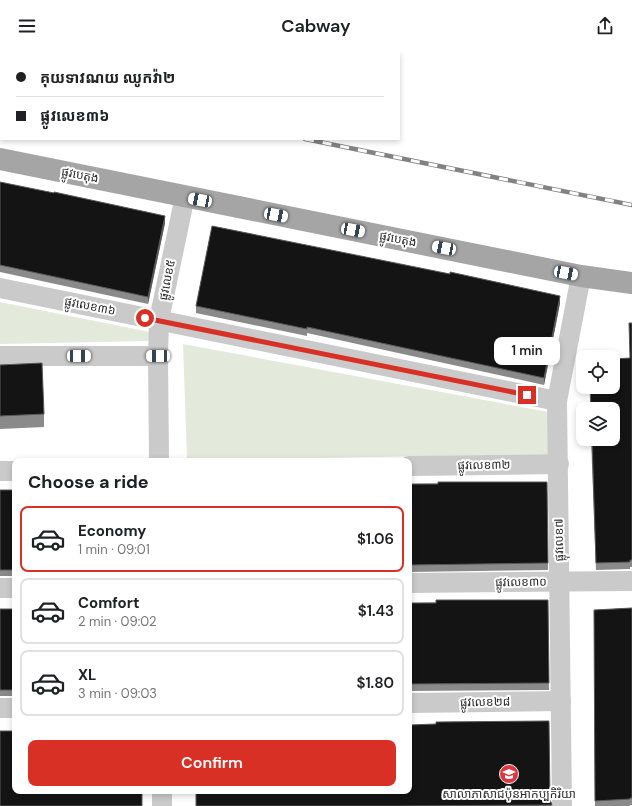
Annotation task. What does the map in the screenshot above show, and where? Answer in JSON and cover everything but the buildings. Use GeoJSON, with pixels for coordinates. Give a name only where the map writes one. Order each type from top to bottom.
{"type":"FeatureCollection","features":[{"type":"Feature","properties":{"kind":"main road","name":"ផ្លូវបេតុង"},"geometry":{"type":"LineString","coordinates":[[0,159],[581,276],[632,283]]}},
{"type":"Feature","properties":{"kind":"street","name":"ផ្លូវលេខ៥"},"geometry":{"type":"LineString","coordinates":[[159,458],[159,320],[185,196]]}},
{"type":"Feature","properties":{"kind":"street","name":"ផ្លុវលេខ៧"},"geometry":{"type":"LineString","coordinates":[[562,806],[559,464],[557,401],[581,276]]}},
{"type":"Feature","properties":{"kind":"street","name":"ផ្លូវលេខ៣៦"},"geometry":{"type":"LineString","coordinates":[[0,288],[557,401]]}},
{"type":"Feature","properties":{"kind":"street"},"geometry":{"type":"LineString","coordinates":[[0,356],[158,356]]}},
{"type":"Feature","properties":{"kind":"street","name":"ផ្លូវលេខ៣២"},"geometry":{"type":"LineString","coordinates":[[412,466],[559,464]]}},
{"type":"Feature","properties":{"kind":"street"},"geometry":{"type":"LineString","coordinates":[[0,471],[12,471]]}},
{"type":"Feature","properties":{"kind":"street","name":"ផ្លូវលេខ៣០"},"geometry":{"type":"LineString","coordinates":[[412,583],[632,581]]}},
{"type":"Feature","properties":{"kind":"street"},"geometry":{"type":"LineString","coordinates":[[0,588],[12,588]]}},
{"type":"Feature","properties":{"kind":"street","name":"ផ្លូវលេខ២៨"},"geometry":{"type":"LineString","coordinates":[[412,703],[561,701]]}},
{"type":"Feature","properties":{"kind":"street"},"geometry":{"type":"LineString","coordinates":[[0,708],[12,708]]}},
{"type":"Feature","properties":{"kind":"street"},"geometry":{"type":"LineString","coordinates":[[162,794],[162,806]]}},
{"type":"Feature","properties":{"kind":"green space"},"geometry":{"type":"Polygon","coordinates":[[[0,302],[150,332],[149,341],[0,344],[0,302]]]}},
{"type":"Feature","properties":{"kind":"green space"},"geometry":{"type":"Polygon","coordinates":[[[183,344],[554,413],[548,454],[307,458],[187,458],[183,344]]]}},
{"type":"Feature","properties":{"kind":"railway"},"geometry":{"type":"LineString","coordinates":[[310,140],[632,205]]}},
{"type":"Feature","properties":{"kind":"place","name":"សាលាភាសាជប៉ុនអាកប្បកិរិយា"},"geometry":{"type":"Point","coordinates":[509,774]}},
{"type":"Feature","properties":{"kind":"route"},"geometry":{"type":"LineString","coordinates":[[145,318],[527,395]]}}]}
